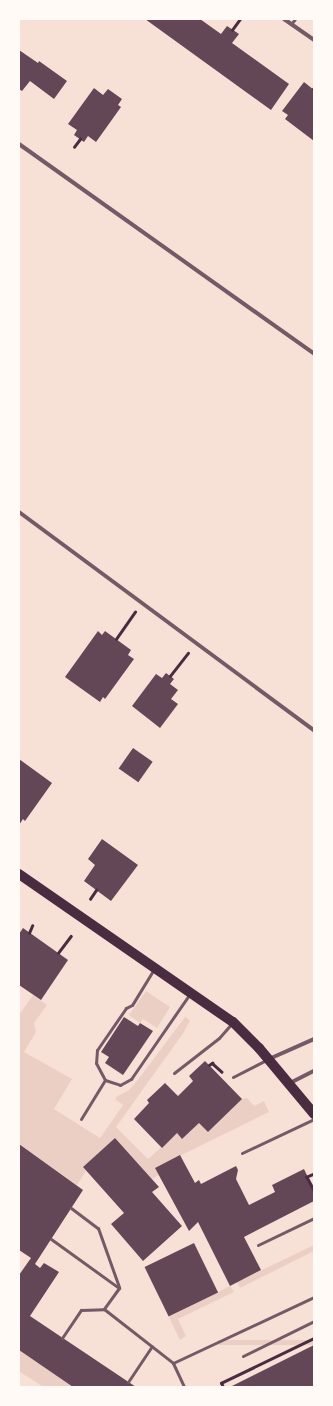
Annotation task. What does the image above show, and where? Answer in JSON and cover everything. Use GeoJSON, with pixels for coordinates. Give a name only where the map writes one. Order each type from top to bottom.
{"type":"FeatureCollection","features":[{"type":"Feature","properties":{"kind":"main road"},"geometry":{"type":"LineString","coordinates":[[19,874],[233,1022],[290,1083],[314,1114]]}},
{"type":"Feature","properties":{"kind":"street"},"geometry":{"type":"LineString","coordinates":[[284,19],[314,40]]}},
{"type":"Feature","properties":{"kind":"street"},"geometry":{"type":"LineString","coordinates":[[19,144],[314,354]]}},
{"type":"Feature","properties":{"kind":"street"},"geometry":{"type":"LineString","coordinates":[[19,512],[314,730]]}},
{"type":"Feature","properties":{"kind":"street"},"geometry":{"type":"LineString","coordinates":[[268,1059],[314,1039]]}},
{"type":"Feature","properties":{"kind":"street"},"geometry":{"type":"LineString","coordinates":[[290,1083],[314,1072]]}},
{"type":"Feature","properties":{"kind":"lane"},"geometry":{"type":"LineString","coordinates":[[292,24],[295,19]]}},
{"type":"Feature","properties":{"kind":"lane"},"geometry":{"type":"LineString","coordinates":[[155,969],[132,1005],[126,1008],[97,1050],[96,1063],[105,1080],[120,1085],[131,1079],[190,993]]}},
{"type":"Feature","properties":{"kind":"lane"},"geometry":{"type":"LineString","coordinates":[[174,1073],[219,1038],[233,1022]]}},
{"type":"Feature","properties":{"kind":"lane"},"geometry":{"type":"LineString","coordinates":[[233,1077],[268,1059]]}},
{"type":"Feature","properties":{"kind":"lane"},"geometry":{"type":"LineString","coordinates":[[81,1118],[105,1080]]}},
{"type":"Feature","properties":{"kind":"lane"},"geometry":{"type":"LineString","coordinates":[[242,1153],[314,1119]]}},
{"type":"Feature","properties":{"kind":"lane"},"geometry":{"type":"LineString","coordinates":[[71,1208],[98,1228],[119,1288]]}},
{"type":"Feature","properties":{"kind":"lane"},"geometry":{"type":"LineString","coordinates":[[258,1245],[314,1218]]}},
{"type":"Feature","properties":{"kind":"lane"},"geometry":{"type":"LineString","coordinates":[[51,1239],[119,1288]]}},
{"type":"Feature","properties":{"kind":"lane"},"geometry":{"type":"LineString","coordinates":[[104,1309],[119,1288]]}},
{"type":"Feature","properties":{"kind":"lane"},"geometry":{"type":"LineString","coordinates":[[172,1363],[314,1297]]}},
{"type":"Feature","properties":{"kind":"lane"},"geometry":{"type":"LineString","coordinates":[[62,1338],[81,1310],[104,1309],[172,1363],[184,1387]]}},
{"type":"Feature","properties":{"kind":"lane"},"geometry":{"type":"LineString","coordinates":[[243,1356],[314,1321]]}},
{"type":"Feature","properties":{"kind":"lane"},"geometry":{"type":"LineString","coordinates":[[128,1382],[152,1346]]}},
{"type":"Feature","properties":{"kind":"path"},"geometry":{"type":"LineString","coordinates":[[232,30],[240,19]]}},
{"type":"Feature","properties":{"kind":"path"},"geometry":{"type":"LineString","coordinates":[[74,147],[80,139]]}},
{"type":"Feature","properties":{"kind":"path"},"geometry":{"type":"LineString","coordinates":[[116,639],[141,603]]}},
{"type":"Feature","properties":{"kind":"path"},"geometry":{"type":"LineString","coordinates":[[170,676],[196,643]]}},
{"type":"Feature","properties":{"kind":"path"},"geometry":{"type":"LineString","coordinates":[[90,899],[96,890]]}},
{"type":"Feature","properties":{"kind":"path"},"geometry":{"type":"LineString","coordinates":[[29,932],[32,926]]}},
{"type":"Feature","properties":{"kind":"path"},"geometry":{"type":"LineString","coordinates":[[58,953],[71,936]]}},
{"type":"Feature","properties":{"kind":"path"},"geometry":{"type":"LineString","coordinates":[[209,1065],[212,1062],[224,1074],[233,1077]]}},
{"type":"Feature","properties":{"kind":"path"},"geometry":{"type":"LineString","coordinates":[[314,1174],[307,1177],[314,1190]]}},
{"type":"Feature","properties":{"kind":"path"},"geometry":{"type":"LineString","coordinates":[[223,1387],[221,1383],[314,1338]]}},
{"type":"Feature","properties":{"kind":"shaded area"},"geometry":{"type":"Polygon","coordinates":[[[146,991],[170,1007],[157,1028],[143,1019],[140,1023],[129,1015],[146,991]]]}},
{"type":"Feature","properties":{"kind":"shaded area"},"geometry":{"type":"Polygon","coordinates":[[[33,995],[47,1005],[34,1023],[36,1032],[24,1052],[72,1079],[54,1109],[100,1138],[123,1105],[116,1100],[116,1097],[129,1090],[137,1081],[185,1017],[190,1020],[184,1032],[116,1127],[148,1159],[177,1133],[182,1139],[199,1123],[208,1132],[242,1099],[247,1098],[254,1106],[264,1101],[269,1112],[155,1168],[159,1175],[152,1179],[115,1138],[83,1167],[86,1171],[77,1185],[19,1144],[19,1015],[33,995]]]}},
{"type":"Feature","properties":{"kind":"shaded area"},"geometry":{"type":"Polygon","coordinates":[[[314,1245],[314,1251],[240,1288],[237,1282],[314,1245]]]}},
{"type":"Feature","properties":{"kind":"shaded area"},"geometry":{"type":"Polygon","coordinates":[[[230,1286],[234,1292],[178,1319],[186,1336],[180,1340],[169,1317],[230,1286]]]}},
{"type":"Feature","properties":{"kind":"shaded area"},"geometry":{"type":"Polygon","coordinates":[[[218,1340],[314,1340],[314,1345],[218,1345],[218,1340]]]}},
{"type":"Feature","properties":{"kind":"shaded area"},"geometry":{"type":"Polygon","coordinates":[[[19,1350],[73,1387],[43,1387],[19,1371],[19,1350]]]}},
{"type":"Feature","properties":{"kind":"building"},"geometry":{"type":"Polygon","coordinates":[[[145,19],[200,19],[221,34],[227,26],[239,34],[232,43],[289,84],[271,110],[145,19]]]}},
{"type":"Feature","properties":{"kind":"building"},"geometry":{"type":"Polygon","coordinates":[[[19,50],[38,63],[39,61],[67,81],[54,99],[30,81],[22,91],[19,89],[19,50]]]}},
{"type":"Feature","properties":{"kind":"building"},"geometry":{"type":"Polygon","coordinates":[[[304,82],[314,90],[314,141],[285,119],[288,115],[282,111],[304,82]]]}},
{"type":"Feature","properties":{"kind":"building"},"geometry":{"type":"Polygon","coordinates":[[[94,88],[103,95],[108,89],[122,99],[118,105],[121,107],[96,142],[88,136],[84,142],[74,135],[77,130],[68,124],[94,88]]]}},
{"type":"Feature","properties":{"kind":"building"},"geometry":{"type":"Polygon","coordinates":[[[98,631],[102,635],[105,631],[131,650],[128,655],[134,659],[105,699],[103,697],[100,702],[65,677],[98,631]]]}},
{"type":"Feature","properties":{"kind":"building"},"geometry":{"type":"Polygon","coordinates":[[[166,673],[174,679],[170,684],[178,690],[171,699],[178,704],[160,728],[132,706],[156,674],[162,678],[166,673]]]}},
{"type":"Feature","properties":{"kind":"building"},"geometry":{"type":"Polygon","coordinates":[[[133,748],[153,762],[138,782],[119,768],[133,748]]]}},
{"type":"Feature","properties":{"kind":"building"},"geometry":{"type":"Polygon","coordinates":[[[19,759],[52,783],[25,821],[23,819],[19,825],[19,759]]]}},
{"type":"Feature","properties":{"kind":"building"},"geometry":{"type":"Polygon","coordinates":[[[102,839],[138,865],[111,901],[84,881],[95,865],[88,859],[102,839]]]}},
{"type":"Feature","properties":{"kind":"building"},"geometry":{"type":"Polygon","coordinates":[[[23,928],[68,960],[41,1000],[19,985],[19,934],[23,928]]]}},
{"type":"Feature","properties":{"kind":"building"},"geometry":{"type":"Polygon","coordinates":[[[124,1017],[138,1026],[140,1023],[153,1031],[123,1075],[105,1063],[109,1057],[101,1052],[124,1017]]]}},
{"type":"Feature","properties":{"kind":"building"},"geometry":{"type":"Polygon","coordinates":[[[205,1061],[242,1099],[208,1132],[199,1123],[182,1139],[177,1133],[162,1148],[134,1119],[149,1103],[147,1100],[165,1083],[178,1096],[193,1081],[189,1076],[205,1061]]]}},
{"type":"Feature","properties":{"kind":"building"},"geometry":{"type":"Polygon","coordinates":[[[115,1138],[159,1187],[152,1192],[182,1226],[143,1261],[111,1224],[124,1213],[83,1167],[115,1138]]]}},
{"type":"Feature","properties":{"kind":"building"},"geometry":{"type":"Polygon","coordinates":[[[19,1144],[83,1190],[35,1264],[40,1268],[44,1263],[59,1272],[30,1316],[136,1387],[73,1387],[19,1350],[19,1275],[31,1258],[19,1250],[19,1144]]]}},
{"type":"Feature","properties":{"kind":"building"},"geometry":{"type":"Polygon","coordinates":[[[180,1155],[195,1183],[199,1180],[201,1184],[236,1166],[238,1170],[236,1179],[249,1205],[275,1192],[272,1185],[304,1169],[314,1190],[314,1201],[244,1237],[261,1270],[230,1286],[198,1222],[189,1231],[155,1168],[180,1155]]]}},
{"type":"Feature","properties":{"kind":"building"},"geometry":{"type":"Polygon","coordinates":[[[194,1243],[218,1292],[169,1317],[145,1267],[194,1243]]]}},
{"type":"Feature","properties":{"kind":"building"},"geometry":{"type":"Polygon","coordinates":[[[314,1345],[314,1387],[230,1387],[314,1345]]]}}]}
